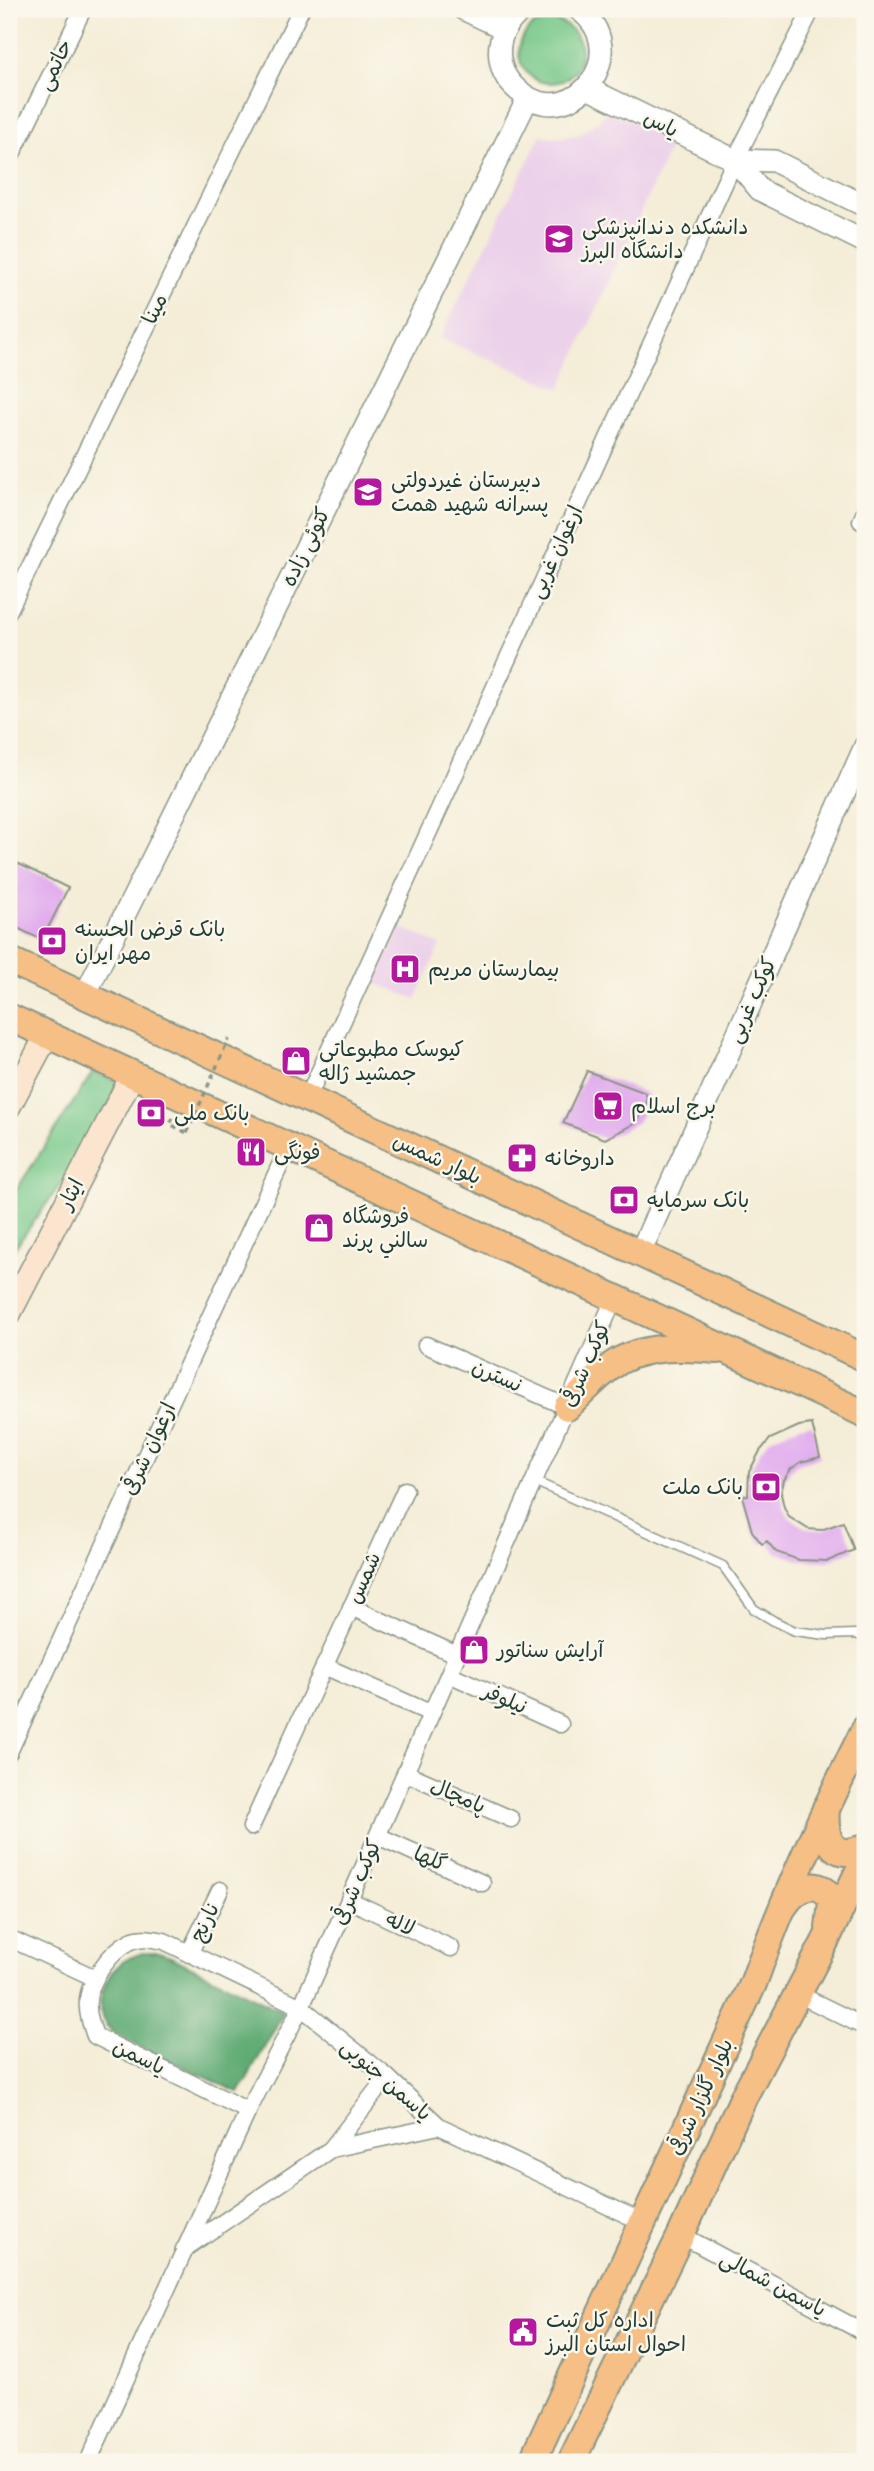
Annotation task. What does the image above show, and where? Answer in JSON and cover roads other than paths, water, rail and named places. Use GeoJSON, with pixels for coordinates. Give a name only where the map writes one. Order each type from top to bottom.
{"type":"FeatureCollection","features":[{"type":"Feature","properties":{"kind":"main road","name":"بلوار شمس"},"geometry":{"type":"LineString","coordinates":[[9,960],[865,1358]]}},
{"type":"Feature","properties":{"kind":"main road"},"geometry":{"type":"LineString","coordinates":[[9,1017],[865,1413]]}},
{"type":"Feature","properties":{"kind":"main road"},"geometry":{"type":"LineString","coordinates":[[9,1106],[47,1035]]}},
{"type":"Feature","properties":{"kind":"main road","name":"ایثار"},"geometry":{"type":"LineString","coordinates":[[9,1314],[133,1074]]}},
{"type":"Feature","properties":{"kind":"main road"},"geometry":{"type":"LineString","coordinates":[[567,1407],[613,1365],[631,1355],[660,1349],[734,1352]]}},
{"type":"Feature","properties":{"kind":"main road","name":"بلوار گلزار شرقی"},"geometry":{"type":"LineString","coordinates":[[532,2462],[752,1984],[775,1921],[826,1806],[865,1729]]}},
{"type":"Feature","properties":{"kind":"main road"},"geometry":{"type":"LineString","coordinates":[[826,1806],[825,1825],[831,1845],[845,1852],[854,1852],[865,1847]]}},
{"type":"Feature","properties":{"kind":"main road","name":"بلوار گلزار شرقی"},"geometry":{"type":"LineString","coordinates":[[570,2462],[681,2235],[744,2096],[826,1940],[865,1858]]}},
{"type":"Feature","properties":{"kind":"main road"},"geometry":{"type":"LineString","coordinates":[[775,1921],[794,1893],[801,1888],[815,1886],[829,1894],[832,1901],[832,1917],[826,1940]]}},
{"type":"Feature","properties":{"kind":"street","name":"حاتمی"},"geometry":{"type":"LineString","coordinates":[[9,160],[83,9]]}},
{"type":"Feature","properties":{"kind":"street","name":"مینا"},"geometry":{"type":"LineString","coordinates":[[9,610],[301,9]]}},
{"type":"Feature","properties":{"kind":"street"},"geometry":{"type":"LineString","coordinates":[[463,9],[505,29]]}},
{"type":"Feature","properties":{"kind":"street"},"geometry":{"type":"LineString","coordinates":[[524,9],[514,16],[505,29],[500,44],[500,61],[505,76],[514,89],[543,103],[559,103],[574,97],[587,88],[596,75],[601,60],[601,43],[596,28],[587,15],[578,9]]}},
{"type":"Feature","properties":{"kind":"street","name":"ارغوان غربی"},"geometry":{"type":"LineString","coordinates":[[307,1099],[735,160],[811,9]]}},
{"type":"Feature","properties":{"kind":"street","name":"یاس"},"geometry":{"type":"LineString","coordinates":[[587,88],[735,160],[760,190],[865,242]]}},
{"type":"Feature","properties":{"kind":"street","name":"کتوئی زاده"},"geometry":{"type":"LineString","coordinates":[[85,995],[528,98]]}},
{"type":"Feature","properties":{"kind":"street","name":"یاس"},"geometry":{"type":"LineString","coordinates":[[735,160],[774,161],[865,206]]}},
{"type":"Feature","properties":{"kind":"street","name":"کوکب غربی"},"geometry":{"type":"LineString","coordinates":[[640,1253],[865,746]]}},
{"type":"Feature","properties":{"kind":"street","name":"ارغوان شرقی"},"geometry":{"type":"LineString","coordinates":[[9,1752],[289,1146]]}},
{"type":"Feature","properties":{"kind":"street","name":"کوکب شرقی"},"geometry":{"type":"LineString","coordinates":[[88,2462],[248,2111],[301,2007],[615,1297]]}},
{"type":"Feature","properties":{"kind":"street","name":"نسترن"},"geometry":{"type":"LineString","coordinates":[[426,1345],[567,1407]]}},
{"type":"Feature","properties":{"kind":"street","name":"شمس"},"geometry":{"type":"LineString","coordinates":[[251,1827],[405,1490]]}},
{"type":"Feature","properties":{"kind":"street"},"geometry":{"type":"LineString","coordinates":[[351,1607],[457,1655]]}},
{"type":"Feature","properties":{"kind":"street"},"geometry":{"type":"LineString","coordinates":[[324,1666],[430,1713]]}},
{"type":"Feature","properties":{"kind":"street","name":"نیلوفر"},"geometry":{"type":"LineString","coordinates":[[449,1674],[560,1724]]}},
{"type":"Feature","properties":{"kind":"street","name":"پامچال"},"geometry":{"type":"LineString","coordinates":[[406,1773],[511,1819]]}},
{"type":"Feature","properties":{"kind":"street","name":"گلها"},"geometry":{"type":"LineString","coordinates":[[378,1836],[482,1883]]}},
{"type":"Feature","properties":{"kind":"street","name":"نارنج"},"geometry":{"type":"LineString","coordinates":[[189,1954],[220,1890]]}},
{"type":"Feature","properties":{"kind":"street","name":"لاله"},"geometry":{"type":"LineString","coordinates":[[349,1900],[451,1948]]}},
{"type":"Feature","properties":{"kind":"street"},"geometry":{"type":"LineString","coordinates":[[9,1938],[95,1978]]}},
{"type":"Feature","properties":{"kind":"street","name":"یاسمن جنوبی"},"geometry":{"type":"LineString","coordinates":[[132,1940],[146,1938],[164,1941],[301,2007],[387,2077],[439,2126],[644,2223]]}},
{"type":"Feature","properties":{"kind":"street","name":"یاسمن"},"geometry":{"type":"LineString","coordinates":[[132,1940],[112,1953],[95,1978],[87,2007],[94,2036],[248,2111]]}},
{"type":"Feature","properties":{"kind":"street"},"geometry":{"type":"LineString","coordinates":[[798,1994],[865,2027]]}},
{"type":"Feature","properties":{"kind":"street"},"geometry":{"type":"LineString","coordinates":[[184,2249],[331,2149],[387,2077]]}},
{"type":"Feature","properties":{"kind":"street"},"geometry":{"type":"LineString","coordinates":[[331,2149],[439,2126]]}},
{"type":"Feature","properties":{"kind":"street","name":"یاسمن شمالی"},"geometry":{"type":"LineString","coordinates":[[681,2235],[865,2333]]}},
{"type":"Feature","properties":{"kind":"lane"},"geometry":{"type":"LineString","coordinates":[[534,1481],[723,1566],[754,1609],[795,1631],[826,1636],[855,1634],[865,1637]]}},
{"type":"Feature","properties":{"kind":"place","name":"دانشکده دندانپزشکی دانشگاه البرز"},"geometry":{"type":"Point","coordinates":[559,239]}},
{"type":"Feature","properties":{"kind":"place","name":"دبیرستان غیردولتی پسرانه شهید همت"},"geometry":{"type":"Point","coordinates":[368,492]}},
{"type":"Feature","properties":{"kind":"place","name":"بانک قرض الحسنه مهر ایران"},"geometry":{"type":"Point","coordinates":[52,941]}},
{"type":"Feature","properties":{"kind":"place","name":"بیمارستان مریم"},"geometry":{"type":"Point","coordinates":[405,969]}},
{"type":"Feature","properties":{"kind":"place","name":"کیوسک مطبوعاتی جمشید ژاله"},"geometry":{"type":"Point","coordinates":[296,1061]}},
{"type":"Feature","properties":{"kind":"place","name":"برج اسلام"},"geometry":{"type":"Point","coordinates":[608,1106]}},
{"type":"Feature","properties":{"kind":"place","name":"بانک ملی"},"geometry":{"type":"Point","coordinates":[151,1113]}},
{"type":"Feature","properties":{"kind":"place","name":"فونگی"},"geometry":{"type":"Point","coordinates":[251,1152]}},
{"type":"Feature","properties":{"kind":"place","name":"داروخانه"},"geometry":{"type":"Point","coordinates":[522,1158]}},
{"type":"Feature","properties":{"kind":"place","name":"بانک سرمایه"},"geometry":{"type":"Point","coordinates":[624,1200]}},
{"type":"Feature","properties":{"kind":"place","name":"فروشگاه سالني پرند"},"geometry":{"type":"Point","coordinates":[319,1228]}},
{"type":"Feature","properties":{"kind":"place","name":"بانک ملت"},"geometry":{"type":"Point","coordinates":[766,1487]}},
{"type":"Feature","properties":{"kind":"place","name":"آرایش سناتور"},"geometry":{"type":"Point","coordinates":[474,1650]}},
{"type":"Feature","properties":{"kind":"place","name":"اداره کل ثبت احوال استان البرز"},"geometry":{"type":"Point","coordinates":[523,2332]}}]}
